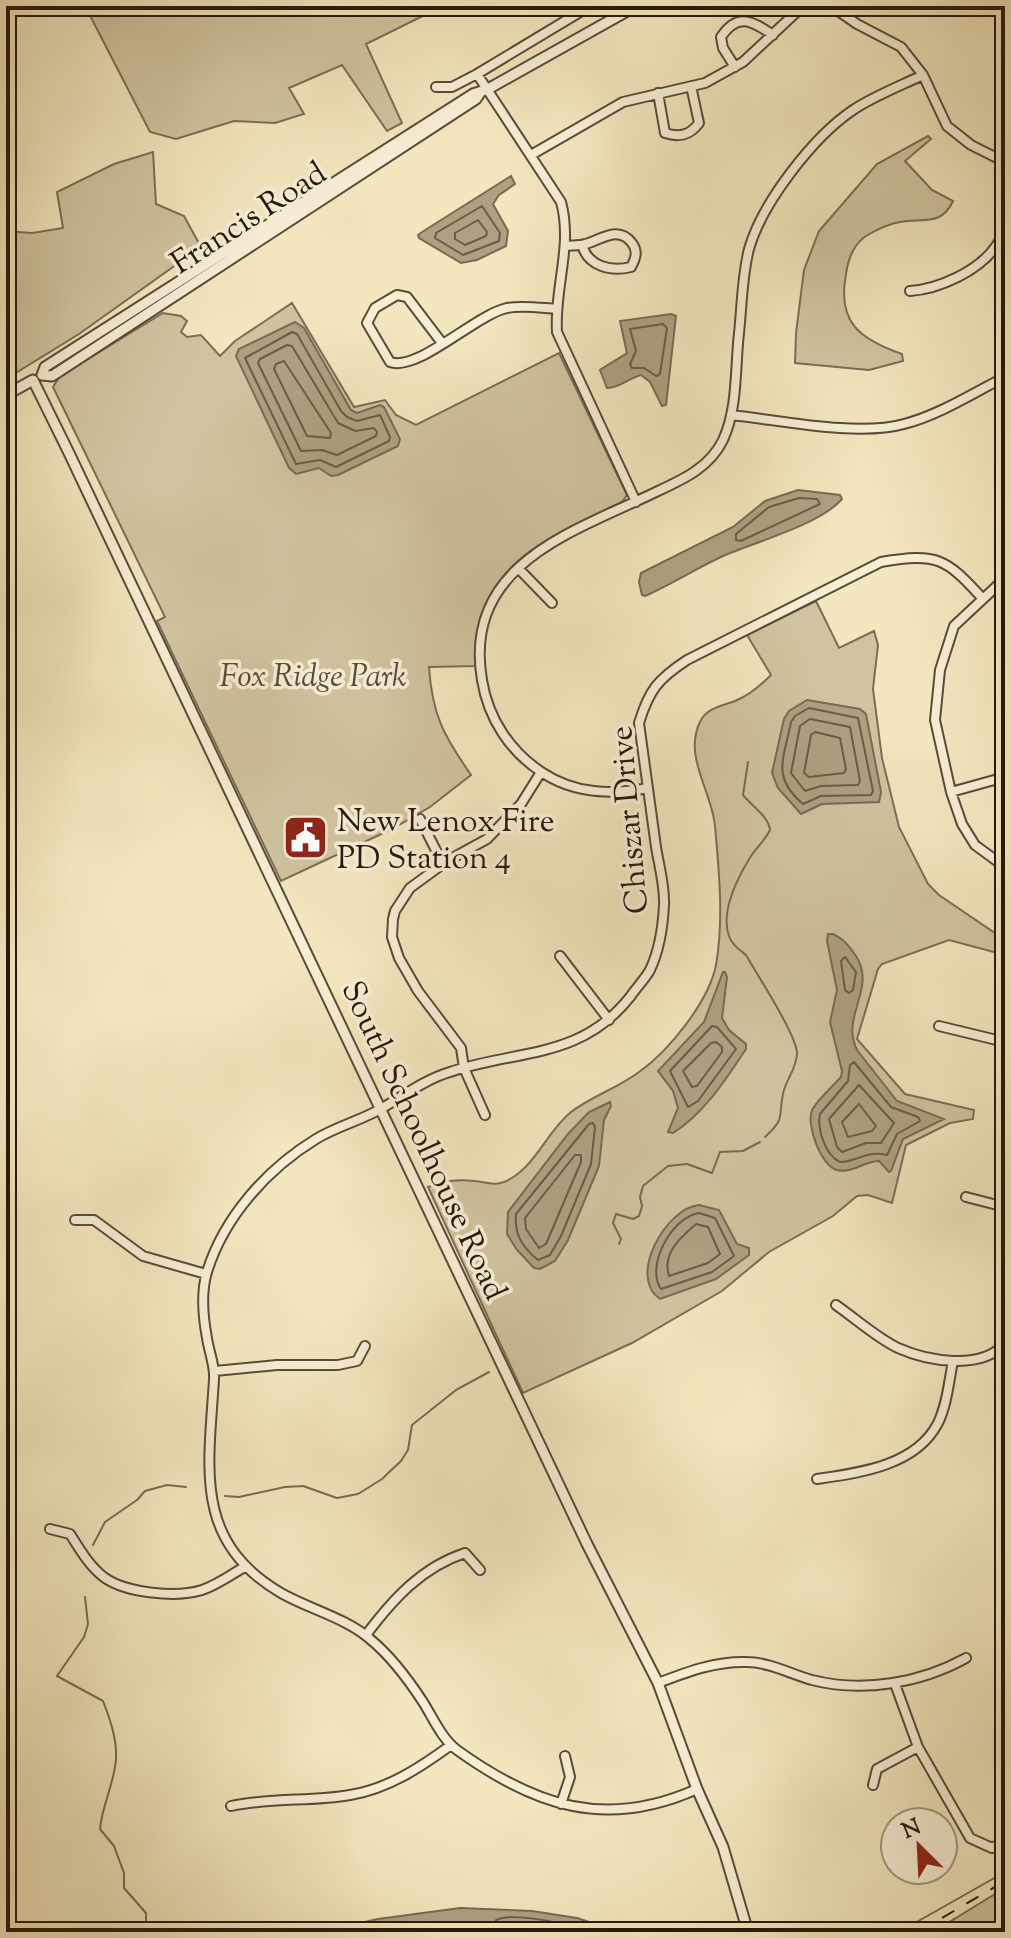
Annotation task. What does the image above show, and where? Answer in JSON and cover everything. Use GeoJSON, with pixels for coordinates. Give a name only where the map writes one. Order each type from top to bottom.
{"type":"FeatureCollection","features":[{"type":"Feature","properties":{"kind":"street"},"geometry":{"type":"LineString","coordinates":[[436,87],[452,87],[477,74],[590,6]]}},
{"type":"Feature","properties":{"kind":"street","name":"Francis Road"},"geometry":{"type":"LineString","coordinates":[[6,395],[38,377],[52,376],[484,91],[636,6]]}},
{"type":"Feature","properties":{"kind":"street"},"geometry":{"type":"LineString","coordinates":[[531,155],[623,102],[705,83],[735,67],[803,6]]}},
{"type":"Feature","properties":{"kind":"street"},"geometry":{"type":"LineString","coordinates":[[831,6],[901,47],[923,75],[947,126],[971,145],[1005,162]]}},
{"type":"Feature","properties":{"kind":"street"},"geometry":{"type":"LineString","coordinates":[[735,67],[723,48],[721,37],[729,26],[735,22],[753,22],[773,35]]}},
{"type":"Feature","properties":{"kind":"street"},"geometry":{"type":"LineString","coordinates":[[477,74],[484,91],[561,202],[566,221],[557,332],[636,502]]}},
{"type":"Feature","properties":{"kind":"street"},"geometry":{"type":"LineString","coordinates":[[648,788],[626,792],[590,791],[541,772],[519,754],[499,727],[486,699],[481,674],[481,646],[488,613],[495,597],[528,557],[548,544],[684,479],[707,462],[721,444],[731,415],[745,266],[760,218],[786,179],[841,120],[866,103],[923,75]]}},
{"type":"Feature","properties":{"kind":"street"},"geometry":{"type":"LineString","coordinates":[[658,93],[665,133],[676,137],[692,132],[699,123],[691,86]]}},
{"type":"Feature","properties":{"kind":"street"},"geometry":{"type":"LineString","coordinates":[[910,291],[929,289],[975,266],[996,247],[1005,228]]}},
{"type":"Feature","properties":{"kind":"street"},"geometry":{"type":"LineString","coordinates":[[565,246],[582,245],[602,235],[617,235],[628,238],[635,248],[636,259],[631,267],[622,269],[604,266],[586,257],[582,245]]}},
{"type":"Feature","properties":{"kind":"street"},"geometry":{"type":"LineString","coordinates":[[442,343],[407,297],[397,295],[375,308],[367,323],[390,362],[397,364],[416,358],[442,343],[483,317],[507,308],[557,309]]}},
{"type":"Feature","properties":{"kind":"street","name":"South Schoolhouse Road"},"geometry":{"type":"LineString","coordinates":[[38,377],[587,1544],[658,1683],[697,1789],[723,1847],[748,1932]]}},
{"type":"Feature","properties":{"kind":"street"},"geometry":{"type":"LineString","coordinates":[[731,415],[862,429],[894,427],[924,417],[1005,377]]}},
{"type":"Feature","properties":{"kind":"street","name":"Chiszar Drive"},"geometry":{"type":"LineString","coordinates":[[206,1274],[224,1233],[246,1199],[278,1168],[317,1138],[382,1109],[406,1092],[449,1072],[557,1047],[588,1035],[609,1020],[649,971],[659,943],[664,903],[639,723],[647,699],[662,676],[687,660],[881,562],[914,557],[943,561],[983,599]]}},
{"type":"Feature","properties":{"kind":"street"},"geometry":{"type":"LineString","coordinates":[[518,568],[552,603]]}},
{"type":"Feature","properties":{"kind":"street"},"geometry":{"type":"LineString","coordinates":[[1005,582],[999,584],[954,626],[940,670],[935,720],[951,792],[962,824],[975,845],[1005,867]]}},
{"type":"Feature","properties":{"kind":"street"},"geometry":{"type":"LineString","coordinates":[[485,1115],[464,1068],[461,1048],[418,991],[399,958],[392,937],[395,911],[410,888],[443,864],[487,839],[521,804],[541,772]]}},
{"type":"Feature","properties":{"kind":"street"},"geometry":{"type":"LineString","coordinates":[[951,792],[1005,777]]}},
{"type":"Feature","properties":{"kind":"street"},"geometry":{"type":"LineString","coordinates":[[420,819],[443,864]]}},
{"type":"Feature","properties":{"kind":"street"},"geometry":{"type":"LineString","coordinates":[[560,956],[609,1020]]}},
{"type":"Feature","properties":{"kind":"street"},"geometry":{"type":"LineString","coordinates":[[939,1026],[1005,1042]]}},
{"type":"Feature","properties":{"kind":"street"},"geometry":{"type":"LineString","coordinates":[[966,1197],[1005,1207]]}},
{"type":"Feature","properties":{"kind":"street"},"geometry":{"type":"LineString","coordinates":[[75,1220],[94,1220],[143,1256],[206,1274],[203,1307],[215,1371],[208,1482],[213,1514],[246,1566],[282,1593],[366,1635],[391,1658],[412,1684],[451,1745],[486,1770],[539,1797],[585,1809],[630,1810],[673,1800],[697,1789]]}},
{"type":"Feature","properties":{"kind":"street"},"geometry":{"type":"LineString","coordinates":[[836,1305],[898,1348],[945,1362],[974,1360],[998,1351],[1005,1343]]}},
{"type":"Feature","properties":{"kind":"street"},"geometry":{"type":"LineString","coordinates":[[215,1371],[277,1365],[338,1365],[357,1361],[365,1346]]}},
{"type":"Feature","properties":{"kind":"street"},"geometry":{"type":"LineString","coordinates":[[817,1479],[863,1472],[901,1459],[928,1439],[939,1421],[953,1361]]}},
{"type":"Feature","properties":{"kind":"street"},"geometry":{"type":"LineString","coordinates":[[50,1529],[70,1534],[83,1555],[106,1579],[142,1592],[178,1594],[202,1590],[246,1566]]}},
{"type":"Feature","properties":{"kind":"street"},"geometry":{"type":"LineString","coordinates":[[366,1635],[384,1610],[427,1570],[465,1553],[480,1570]]}},
{"type":"Feature","properties":{"kind":"street"},"geometry":{"type":"LineString","coordinates":[[658,1683],[700,1667],[749,1661],[844,1686],[895,1684],[966,1658]]}},
{"type":"Feature","properties":{"kind":"street"},"geometry":{"type":"LineString","coordinates":[[895,1684],[918,1747],[970,1838],[992,1848],[1005,1842]]}},
{"type":"Feature","properties":{"kind":"street"},"geometry":{"type":"LineString","coordinates":[[231,1806],[260,1800],[350,1795],[388,1783],[421,1767],[451,1745]]}},
{"type":"Feature","properties":{"kind":"street"},"geometry":{"type":"LineString","coordinates":[[873,1785],[877,1769],[918,1747]]}},
{"type":"Feature","properties":{"kind":"street"},"geometry":{"type":"LineString","coordinates":[[561,1804],[570,1777],[565,1756]]}},
{"type":"Feature","properties":{"kind":"green space"},"geometry":{"type":"Polygon","coordinates":[[[85,6],[443,6],[366,44],[402,123],[387,131],[342,65],[289,88],[304,114],[275,123],[234,121],[176,139],[150,132],[85,6]]]}},
{"type":"Feature","properties":{"kind":"green space"},"geometry":{"type":"Polygon","coordinates":[[[928,136],[931,139],[905,161],[932,190],[953,201],[949,209],[937,218],[891,224],[862,239],[850,258],[844,291],[848,316],[854,326],[874,342],[902,354],[903,361],[869,370],[795,363],[804,270],[819,231],[877,164],[928,136]]]}},
{"type":"Feature","properties":{"kind":"green space"},"geometry":{"type":"Polygon","coordinates":[[[153,152],[156,204],[184,216],[201,247],[79,334],[6,379],[6,231],[32,233],[63,228],[57,192],[114,164],[153,152]]]}},
{"type":"Feature","properties":{"kind":"green space","name":"Fox Ridge Park"},"geometry":{"type":"Polygon","coordinates":[[[292,303],[354,407],[385,400],[396,415],[416,425],[559,353],[627,495],[622,502],[541,543],[501,579],[487,602],[478,631],[475,666],[429,667],[436,712],[453,748],[471,775],[430,807],[392,829],[281,881],[157,621],[165,617],[53,387],[60,376],[163,313],[181,316],[187,321],[181,332],[187,337],[201,335],[220,356],[235,341],[292,303]]]}},
{"type":"Feature","properties":{"kind":"green space"},"geometry":{"type":"Polygon","coordinates":[[[816,601],[839,648],[874,631],[878,645],[873,689],[882,758],[899,827],[928,884],[995,933],[1005,936],[1005,955],[949,940],[882,964],[857,1039],[905,1094],[974,1110],[973,1119],[950,1123],[906,1145],[892,1203],[868,1195],[857,1196],[833,1216],[769,1252],[722,1291],[632,1343],[523,1393],[428,1187],[456,1180],[497,1184],[515,1176],[562,1120],[651,1063],[675,1038],[696,1009],[716,965],[720,913],[715,826],[696,760],[696,733],[708,712],[746,695],[771,675],[747,635],[816,601]]]}},
{"type":"Feature","properties":{"kind":"green space"},"geometry":{"type":"Polygon","coordinates":[[[1005,1888],[1005,1932],[933,1932],[1005,1888]]]}},
{"type":"Feature","properties":{"kind":"water"},"geometry":{"type":"Polygon","coordinates":[[[511,176],[515,184],[499,195],[493,204],[508,231],[506,246],[477,260],[461,263],[419,238],[422,232],[511,176]]]}},
{"type":"Feature","properties":{"kind":"water"},"geometry":{"type":"Polygon","coordinates":[[[671,314],[676,316],[666,405],[662,406],[650,382],[641,375],[607,388],[600,370],[627,353],[620,321],[671,314]]]}},
{"type":"Feature","properties":{"kind":"water"},"geometry":{"type":"Polygon","coordinates":[[[295,322],[304,328],[351,410],[357,413],[380,405],[384,407],[400,439],[398,446],[338,475],[331,476],[319,468],[296,474],[289,468],[236,356],[239,349],[295,322]]]}},
{"type":"Feature","properties":{"kind":"water"},"geometry":{"type":"Polygon","coordinates":[[[798,490],[840,495],[842,499],[804,524],[723,556],[642,595],[639,582],[641,573],[733,527],[765,501],[798,490]]]}},
{"type":"Feature","properties":{"kind":"water"},"geometry":{"type":"Polygon","coordinates":[[[807,700],[860,709],[866,714],[881,792],[879,802],[822,804],[801,814],[778,788],[772,773],[784,719],[789,711],[807,700]]]}},
{"type":"Feature","properties":{"kind":"water"},"geometry":{"type":"Polygon","coordinates":[[[828,934],[846,943],[861,968],[863,980],[853,1026],[857,1050],[897,1101],[944,1119],[903,1139],[889,1172],[879,1161],[837,1170],[820,1153],[813,1135],[812,1110],[841,1077],[842,1071],[830,1022],[837,990],[828,934]]]}},
{"type":"Feature","properties":{"kind":"water"},"geometry":{"type":"Polygon","coordinates":[[[723,972],[727,977],[722,1018],[729,1030],[746,1044],[746,1049],[704,1106],[673,1133],[668,1132],[678,1108],[673,1091],[658,1071],[704,1022],[723,972]]]}},
{"type":"Feature","properties":{"kind":"water"},"geometry":{"type":"Polygon","coordinates":[[[610,1102],[604,1120],[599,1166],[568,1240],[555,1261],[540,1269],[534,1268],[507,1234],[508,1212],[568,1134],[589,1112],[610,1102]]]}},
{"type":"Feature","properties":{"kind":"water"},"geometry":{"type":"Polygon","coordinates":[[[699,1205],[719,1210],[737,1244],[749,1248],[749,1255],[716,1279],[660,1299],[651,1289],[648,1275],[649,1260],[655,1245],[674,1218],[686,1209],[699,1205]]]}},
{"type":"Feature","properties":{"kind":"water"},"geometry":{"type":"Polygon","coordinates":[[[460,1908],[532,1911],[577,1918],[619,1932],[516,1932],[459,1925],[391,1932],[320,1932],[378,1919],[460,1908]]]}},
{"type":"Feature","properties":{"kind":"waterway"},"geometry":{"type":"LineString","coordinates":[[748,762],[743,795],[763,816],[770,830],[736,884],[729,905],[727,926],[732,942],[746,955],[784,1020],[797,1054],[784,1089],[779,1121],[765,1137]]}},
{"type":"Feature","properties":{"kind":"waterway"},"geometry":{"type":"LineString","coordinates":[[619,1244],[621,1239],[613,1223],[616,1214],[633,1219],[639,1216],[643,1186],[668,1166],[687,1164],[712,1173],[720,1152],[743,1151],[760,1142]]}},
{"type":"Feature","properties":{"kind":"waterway"},"geometry":{"type":"LineString","coordinates":[[225,1496],[239,1497],[303,1486],[337,1498],[358,1494],[382,1479],[401,1461],[408,1450],[412,1425],[456,1390],[489,1372]]}},
{"type":"Feature","properties":{"kind":"waterway"},"geometry":{"type":"LineString","coordinates":[[93,1545],[105,1522],[145,1491],[167,1485],[186,1487]]}},
{"type":"Feature","properties":{"kind":"waterway"},"geometry":{"type":"LineString","coordinates":[[85,1597],[88,1624],[84,1637],[57,1676],[103,1701],[108,1715],[116,1758],[100,1829],[114,1846],[124,1873],[124,1888],[146,1913],[146,1932]]}},
{"type":"Feature","properties":{"kind":"waterway"},"geometry":{"type":"LineString","coordinates":[[899,1932],[1005,1872]]}},
{"type":"Feature","properties":{"kind":"railway"},"geometry":{"type":"LineString","coordinates":[[918,1932],[1005,1881]]}},
{"type":"Feature","properties":{"kind":"place","name":"New Lenox Fire PD Station 4"},"geometry":{"type":"Point","coordinates":[306,838]}}]}
